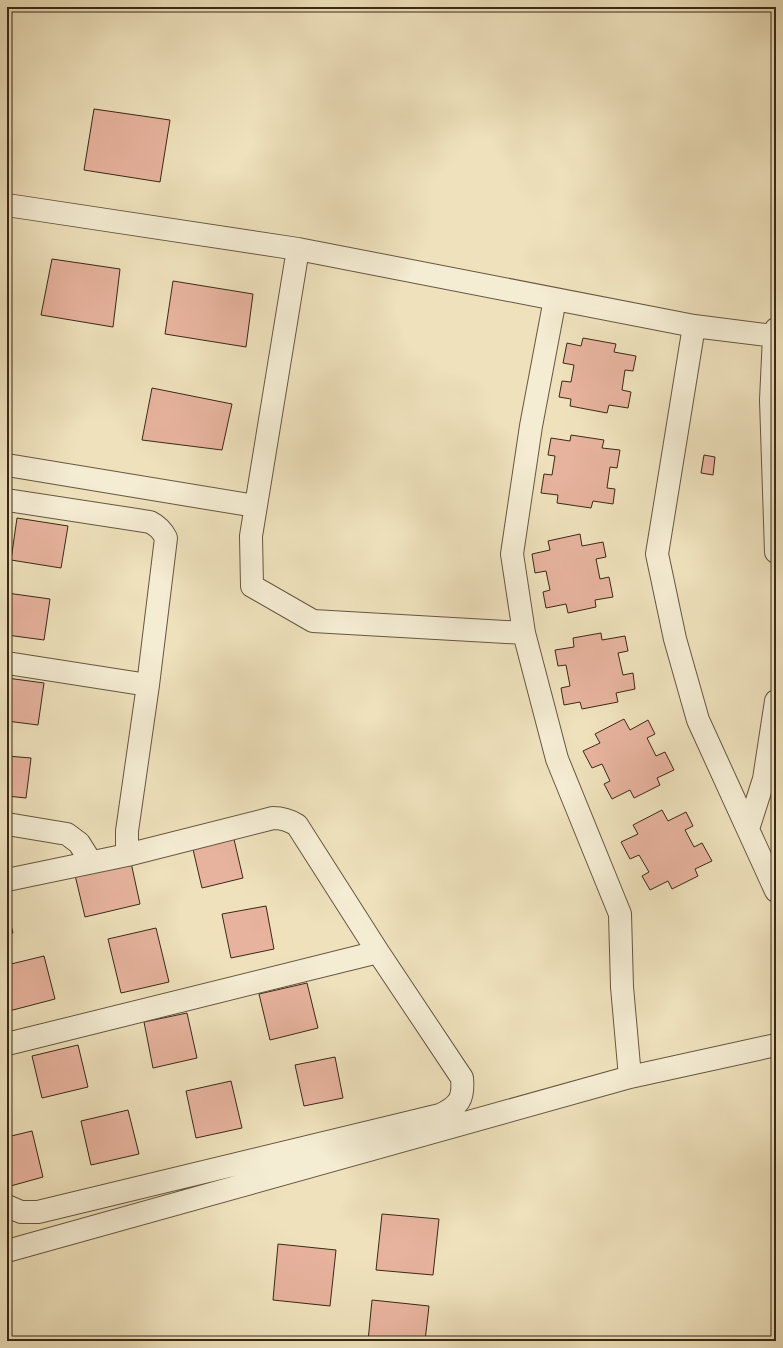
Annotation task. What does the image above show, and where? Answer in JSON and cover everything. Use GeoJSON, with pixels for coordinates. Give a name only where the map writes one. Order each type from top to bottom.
{"type":"FeatureCollection","features":[{"type":"Feature","properties":{"kind":"street"},"geometry":{"type":"LineString","coordinates":[[7,205],[298,249],[694,326],[775,333],[771,400],[776,552]]}},
{"type":"Feature","properties":{"kind":"street"},"geometry":{"type":"LineString","coordinates":[[298,249],[251,536],[252,586],[313,621],[524,633]]}},
{"type":"Feature","properties":{"kind":"street"},"geometry":{"type":"LineString","coordinates":[[555,299],[530,426],[512,554],[524,633],[557,759],[620,914],[622,987],[630,1077]]}},
{"type":"Feature","properties":{"kind":"street"},"geometry":{"type":"LineString","coordinates":[[694,326],[657,554],[675,638],[698,720],[776,891]]}},
{"type":"Feature","properties":{"kind":"street"},"geometry":{"type":"LineString","coordinates":[[7,465],[256,506]]}},
{"type":"Feature","properties":{"kind":"street"},"geometry":{"type":"LineString","coordinates":[[7,500],[150,522],[157,525],[163,531],[166,538],[148,685],[127,831],[127,855]]}},
{"type":"Feature","properties":{"kind":"street"},"geometry":{"type":"LineString","coordinates":[[7,662],[148,685]]}},
{"type":"Feature","properties":{"kind":"street"},"geometry":{"type":"LineString","coordinates":[[748,829],[764,779],[776,701]]}},
{"type":"Feature","properties":{"kind":"street"},"geometry":{"type":"LineString","coordinates":[[7,880],[127,855],[273,818],[290,820],[297,825],[378,952],[462,1078],[463,1090],[459,1101],[452,1109],[440,1115],[38,1212],[21,1212],[7,1206]]}},
{"type":"Feature","properties":{"kind":"street"},"geometry":{"type":"LineString","coordinates":[[7,824],[68,834],[80,843],[91,862]]}},
{"type":"Feature","properties":{"kind":"street"},"geometry":{"type":"LineString","coordinates":[[7,1044],[378,952]]}},
{"type":"Feature","properties":{"kind":"street"},"geometry":{"type":"LineString","coordinates":[[7,1251],[630,1077],[776,1045]]}},
{"type":"Feature","properties":{"kind":"building"},"geometry":{"type":"Polygon","coordinates":[[[94,109],[170,120],[160,182],[84,170],[94,109]]]}},
{"type":"Feature","properties":{"kind":"building"},"geometry":{"type":"Polygon","coordinates":[[[52,259],[120,269],[113,327],[41,315],[52,259]]]}},
{"type":"Feature","properties":{"kind":"building"},"geometry":{"type":"Polygon","coordinates":[[[173,281],[253,294],[246,347],[165,334],[173,281]]]}},
{"type":"Feature","properties":{"kind":"building"},"geometry":{"type":"Polygon","coordinates":[[[583,338],[616,344],[614,352],[636,356],[633,371],[625,370],[622,390],[631,392],[628,408],[609,405],[607,413],[570,406],[571,399],[559,397],[562,381],[571,382],[574,365],[563,363],[567,343],[581,346],[583,338]]]}},
{"type":"Feature","properties":{"kind":"building"},"geometry":{"type":"Polygon","coordinates":[[[152,388],[232,404],[222,450],[142,440],[152,388]]]}},
{"type":"Feature","properties":{"kind":"building"},"geometry":{"type":"Polygon","coordinates":[[[571,435],[604,440],[602,448],[620,450],[617,468],[610,467],[607,488],[615,489],[613,504],[593,501],[591,508],[557,503],[558,495],[541,493],[544,474],[552,475],[555,456],[548,455],[551,438],[570,441],[571,435]]]}},
{"type":"Feature","properties":{"kind":"building"},"geometry":{"type":"Polygon","coordinates":[[[704,455],[715,457],[713,475],[701,473],[704,455]]]}},
{"type":"Feature","properties":{"kind":"building"},"geometry":{"type":"Polygon","coordinates":[[[17,518],[68,526],[61,568],[11,560],[17,518]]]}},
{"type":"Feature","properties":{"kind":"building"},"geometry":{"type":"Polygon","coordinates":[[[580,534],[582,546],[603,542],[606,557],[596,559],[600,579],[609,577],[613,597],[595,600],[596,607],[568,613],[566,604],[546,608],[543,592],[550,590],[546,571],[535,573],[532,554],[550,550],[548,541],[580,534]]]}},
{"type":"Feature","properties":{"kind":"building"},"geometry":{"type":"Polygon","coordinates":[[[7,593],[50,599],[44,640],[7,635],[7,593]]]}},
{"type":"Feature","properties":{"kind":"building"},"geometry":{"type":"Polygon","coordinates":[[[601,633],[602,640],[625,636],[628,651],[618,653],[623,675],[633,673],[635,689],[616,693],[618,702],[582,709],[580,702],[564,705],[561,688],[570,686],[566,665],[558,666],[555,650],[574,647],[573,638],[601,633]]]}},
{"type":"Feature","properties":{"kind":"building"},"geometry":{"type":"Polygon","coordinates":[[[7,678],[44,683],[38,725],[7,721],[7,678]]]}},
{"type":"Feature","properties":{"kind":"building"},"geometry":{"type":"Polygon","coordinates":[[[624,719],[630,730],[648,720],[655,734],[647,738],[656,756],[665,752],[674,770],[657,778],[660,785],[634,798],[630,790],[612,799],[604,784],[610,781],[602,764],[592,768],[583,751],[600,743],[595,734],[624,719]]]}},
{"type":"Feature","properties":{"kind":"building"},"geometry":{"type":"Polygon","coordinates":[[[7,756],[31,758],[26,798],[7,796],[7,756]]]}},
{"type":"Feature","properties":{"kind":"building"},"geometry":{"type":"Polygon","coordinates":[[[662,810],[668,821],[686,812],[693,826],[685,830],[694,847],[702,843],[712,861],[695,869],[698,876],[672,889],[668,881],[650,890],[642,876],[649,872],[639,855],[630,859],[621,842],[638,834],[633,825],[662,810]]]}},
{"type":"Feature","properties":{"kind":"building"},"geometry":{"type":"Polygon","coordinates":[[[233,835],[243,878],[202,888],[192,845],[233,835]]]}},
{"type":"Feature","properties":{"kind":"building"},"geometry":{"type":"Polygon","coordinates":[[[130,858],[140,904],[85,917],[74,871],[130,858]]]}},
{"type":"Feature","properties":{"kind":"building"},"geometry":{"type":"Polygon","coordinates":[[[266,906],[274,949],[231,958],[222,914],[266,906]]]}},
{"type":"Feature","properties":{"kind":"building"},"geometry":{"type":"Polygon","coordinates":[[[7,909],[13,933],[7,934],[7,909]]]}},
{"type":"Feature","properties":{"kind":"building"},"geometry":{"type":"Polygon","coordinates":[[[156,928],[169,982],[121,993],[108,939],[156,928]]]}},
{"type":"Feature","properties":{"kind":"building"},"geometry":{"type":"Polygon","coordinates":[[[44,956],[55,999],[9,1011],[7,1000],[7,965],[44,956]]]}},
{"type":"Feature","properties":{"kind":"building"},"geometry":{"type":"Polygon","coordinates":[[[307,983],[318,1028],[270,1040],[259,994],[307,983]]]}},
{"type":"Feature","properties":{"kind":"building"},"geometry":{"type":"Polygon","coordinates":[[[187,1013],[197,1058],[153,1068],[144,1022],[187,1013]]]}},
{"type":"Feature","properties":{"kind":"building"},"geometry":{"type":"Polygon","coordinates":[[[78,1045],[88,1087],[42,1098],[32,1056],[78,1045]]]}},
{"type":"Feature","properties":{"kind":"building"},"geometry":{"type":"Polygon","coordinates":[[[335,1057],[343,1098],[304,1106],[295,1065],[335,1057]]]}},
{"type":"Feature","properties":{"kind":"building"},"geometry":{"type":"Polygon","coordinates":[[[231,1081],[242,1128],[196,1138],[186,1091],[231,1081]]]}},
{"type":"Feature","properties":{"kind":"building"},"geometry":{"type":"Polygon","coordinates":[[[128,1110],[139,1154],[91,1165],[81,1121],[128,1110]]]}},
{"type":"Feature","properties":{"kind":"building"},"geometry":{"type":"Polygon","coordinates":[[[32,1131],[43,1177],[7,1187],[7,1137],[32,1131]]]}},
{"type":"Feature","properties":{"kind":"building"},"geometry":{"type":"Polygon","coordinates":[[[382,1214],[439,1219],[433,1275],[376,1270],[382,1214]]]}},
{"type":"Feature","properties":{"kind":"building"},"geometry":{"type":"Polygon","coordinates":[[[278,1244],[336,1250],[330,1306],[273,1300],[278,1244]]]}},
{"type":"Feature","properties":{"kind":"building"},"geometry":{"type":"Polygon","coordinates":[[[372,1300],[429,1306],[425,1341],[368,1341],[372,1300]]]}}]}
